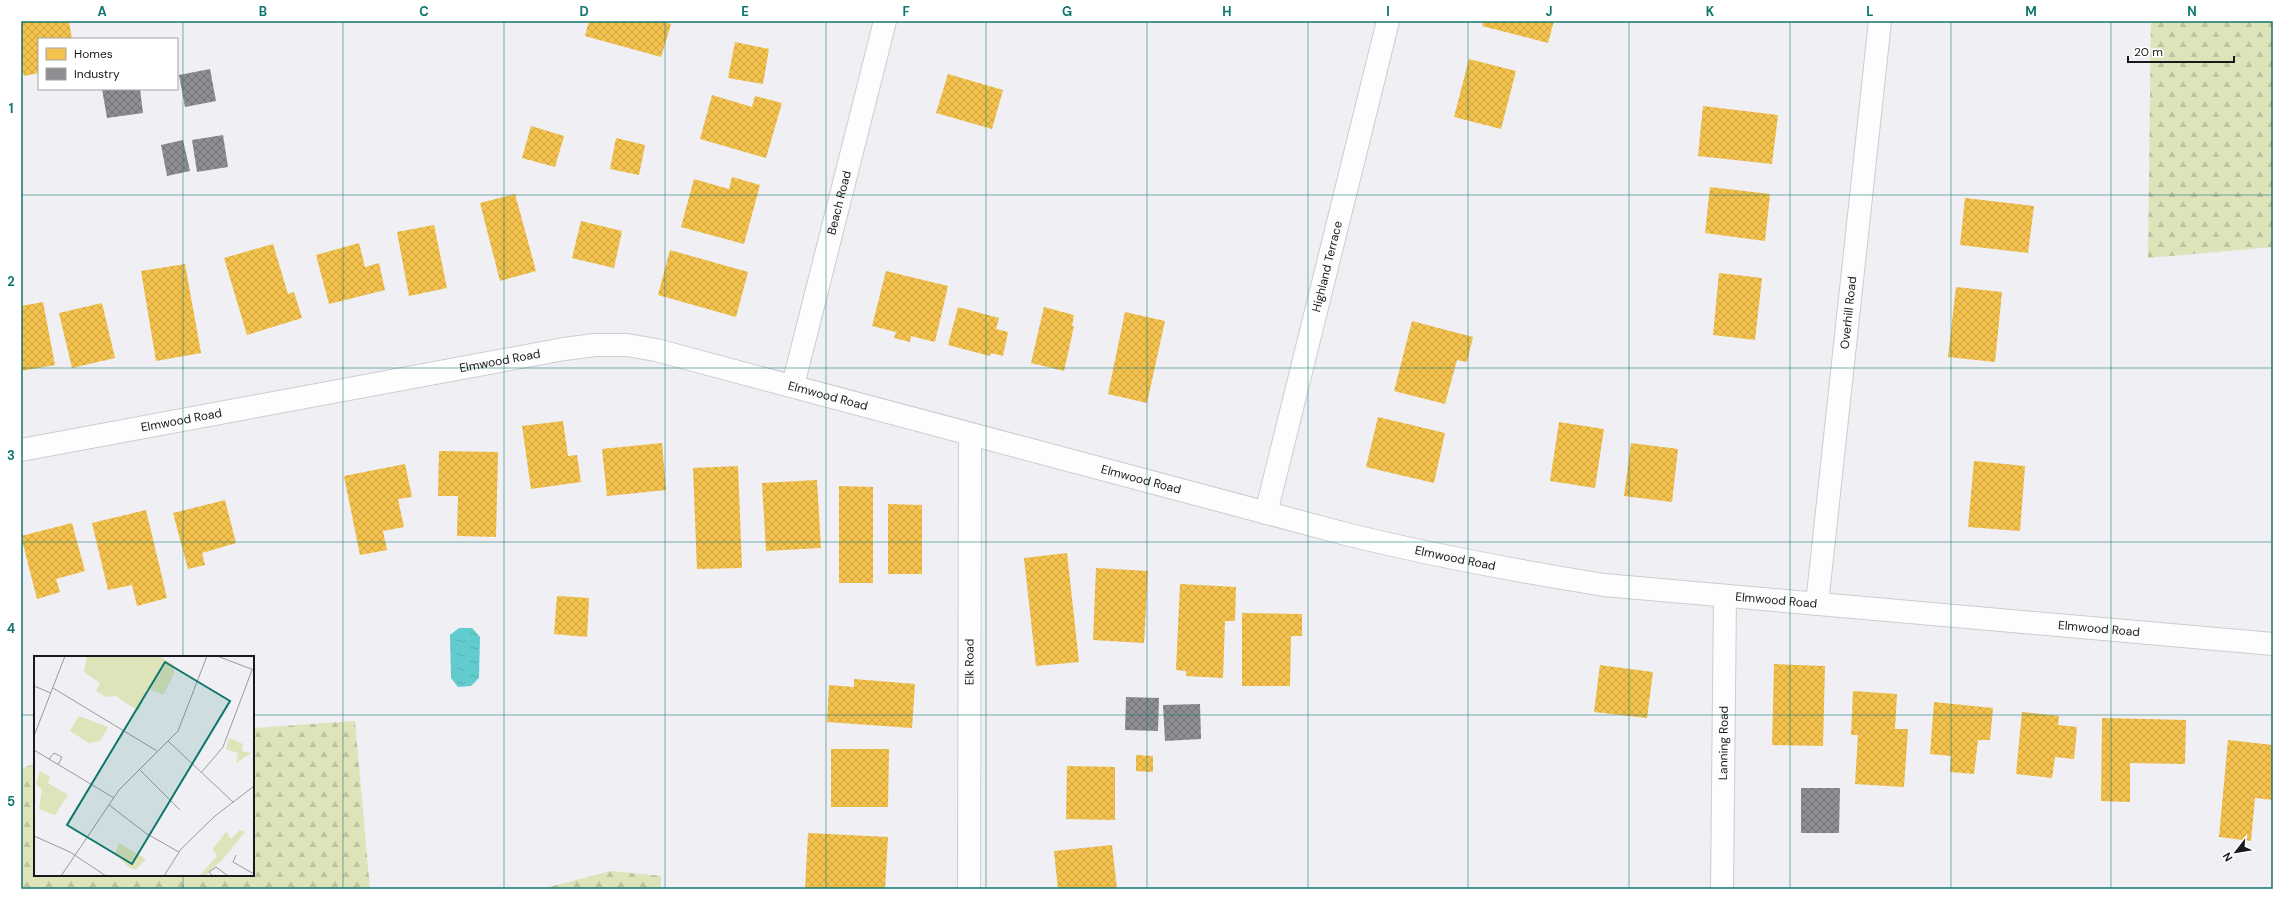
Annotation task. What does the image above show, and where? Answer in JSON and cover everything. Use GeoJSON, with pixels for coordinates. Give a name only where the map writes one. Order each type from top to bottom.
{"type":"FeatureCollection","features":[{"type":"Feature","properties":{"kind":"street","name":"Beach Road"},"geometry":{"type":"LineString","coordinates":[[793,385],[885,21]]}},
{"type":"Feature","properties":{"kind":"street","name":"Highland Terrace"},"geometry":{"type":"LineString","coordinates":[[1266,512],[1388,21]]}},
{"type":"Feature","properties":{"kind":"street","name":"Overhill Road"},"geometry":{"type":"LineString","coordinates":[[1817,604],[1880,21]]}},
{"type":"Feature","properties":{"kind":"street","name":"Elmwood Road"},"geometry":{"type":"LineString","coordinates":[[21,450],[595,345],[627,345],[656,350],[793,385],[970,434],[1426,553],[1515,571],[1604,586],[2273,644]]}},
{"type":"Feature","properties":{"kind":"street","name":"Elk Road"},"geometry":{"type":"LineString","coordinates":[[969,889],[970,434]]}},
{"type":"Feature","properties":{"kind":"street","name":"Lanning Road"},"geometry":{"type":"LineString","coordinates":[[1722,889],[1725,596]]}},
{"type":"Feature","properties":{"kind":"green space"},"geometry":{"type":"Polygon","coordinates":[[[2151,21],[2273,21],[2273,247],[2148,258],[2151,21]]]}},
{"type":"Feature","properties":{"kind":"green space"},"geometry":{"type":"Polygon","coordinates":[[[355,721],[370,889],[21,889],[21,770],[34,763],[34,876],[254,876],[254,728],[355,721]]]}},
{"type":"Feature","properties":{"kind":"green space"},"geometry":{"type":"Polygon","coordinates":[[[611,871],[661,876],[661,889],[541,889],[611,871]]]}},
{"type":"Feature","properties":{"kind":"water"},"geometry":{"type":"Polygon","coordinates":[[[459,628],[472,628],[480,637],[479,678],[471,686],[458,687],[451,678],[450,635],[459,628]]]}},
{"type":"Feature","properties":{"kind":"building: Homes"},"geometry":{"type":"Polygon","coordinates":[[[21,21],[69,21],[72,38],[38,38],[38,73],[24,76],[21,63],[21,21]]]}},
{"type":"Feature","properties":{"kind":"building: Homes"},"geometry":{"type":"Polygon","coordinates":[[[589,21],[661,21],[671,24],[661,57],[585,36],[589,21]]]}},
{"type":"Feature","properties":{"kind":"building: Homes"},"geometry":{"type":"Polygon","coordinates":[[[1483,21],[1554,21],[1548,43],[1482,26],[1483,21]]]}},
{"type":"Feature","properties":{"kind":"building: Homes"},"geometry":{"type":"Polygon","coordinates":[[[735,42],[769,49],[763,84],[728,78],[735,42]]]}},
{"type":"Feature","properties":{"kind":"building: Homes"},"geometry":{"type":"Polygon","coordinates":[[[1469,59],[1516,71],[1501,129],[1454,117],[1469,59]]]}},
{"type":"Feature","properties":{"kind":"building: Homes"},"geometry":{"type":"Polygon","coordinates":[[[948,74],[1003,90],[992,129],[936,113],[948,74]]]}},
{"type":"Feature","properties":{"kind":"building: Homes"},"geometry":{"type":"Polygon","coordinates":[[[712,95],[752,107],[755,96],[782,103],[766,158],[700,139],[712,95]]]}},
{"type":"Feature","properties":{"kind":"building: Homes"},"geometry":{"type":"Polygon","coordinates":[[[1703,106],[1778,115],[1772,164],[1698,156],[1703,106]]]}},
{"type":"Feature","properties":{"kind":"building: Homes"},"geometry":{"type":"Polygon","coordinates":[[[531,126],[564,136],[555,167],[522,158],[531,126]]]}},
{"type":"Feature","properties":{"kind":"building: Homes"},"geometry":{"type":"Polygon","coordinates":[[[616,138],[645,145],[639,175],[610,169],[616,138]]]}},
{"type":"Feature","properties":{"kind":"building: Homes"},"geometry":{"type":"Polygon","coordinates":[[[732,177],[760,185],[744,244],[681,227],[694,179],[729,189],[732,177]]]}},
{"type":"Feature","properties":{"kind":"building: Homes"},"geometry":{"type":"Polygon","coordinates":[[[1710,187],[1770,194],[1765,241],[1705,233],[1710,187]]]}},
{"type":"Feature","properties":{"kind":"building: Homes"},"geometry":{"type":"Polygon","coordinates":[[[515,194],[536,271],[500,281],[480,203],[515,194]]]}},
{"type":"Feature","properties":{"kind":"building: Homes"},"geometry":{"type":"Polygon","coordinates":[[[1965,198],[2034,206],[2028,253],[1960,245],[1965,198]]]}},
{"type":"Feature","properties":{"kind":"building: Homes"},"geometry":{"type":"Polygon","coordinates":[[[581,221],[622,231],[614,268],[572,258],[581,221]]]}},
{"type":"Feature","properties":{"kind":"building: Homes"},"geometry":{"type":"Polygon","coordinates":[[[434,225],[447,288],[409,296],[397,232],[434,225]]]}},
{"type":"Feature","properties":{"kind":"building: Homes"},"geometry":{"type":"Polygon","coordinates":[[[359,243],[365,267],[379,263],[385,290],[329,304],[316,255],[359,243]]]}},
{"type":"Feature","properties":{"kind":"building: Homes"},"geometry":{"type":"Polygon","coordinates":[[[273,244],[288,294],[294,292],[302,318],[247,335],[224,258],[273,244]]]}},
{"type":"Feature","properties":{"kind":"building: Homes"},"geometry":{"type":"Polygon","coordinates":[[[670,250],[748,272],[736,317],[658,295],[670,250]]]}},
{"type":"Feature","properties":{"kind":"building: Homes"},"geometry":{"type":"Polygon","coordinates":[[[185,264],[201,353],[156,361],[141,271],[185,264]]]}},
{"type":"Feature","properties":{"kind":"building: Homes"},"geometry":{"type":"Polygon","coordinates":[[[886,271],[948,286],[935,342],[911,336],[910,342],[894,338],[896,332],[872,326],[886,271]]]}},
{"type":"Feature","properties":{"kind":"building: Homes"},"geometry":{"type":"Polygon","coordinates":[[[1719,273],[1762,278],[1755,340],[1713,335],[1719,273]]]}},
{"type":"Feature","properties":{"kind":"building: Homes"},"geometry":{"type":"Polygon","coordinates":[[[1956,287],[2002,292],[1995,362],[1948,357],[1956,287]]]}},
{"type":"Feature","properties":{"kind":"building: Homes"},"geometry":{"type":"Polygon","coordinates":[[[43,302],[55,365],[21,371],[21,306],[43,302]]]}},
{"type":"Feature","properties":{"kind":"building: Homes"},"geometry":{"type":"Polygon","coordinates":[[[102,303],[115,358],[72,368],[59,313],[102,303]]]}},
{"type":"Feature","properties":{"kind":"building: Homes"},"geometry":{"type":"Polygon","coordinates":[[[958,307],[999,318],[996,329],[1008,332],[1003,356],[991,353],[990,356],[948,345],[958,307]]]}},
{"type":"Feature","properties":{"kind":"building: Homes"},"geometry":{"type":"Polygon","coordinates":[[[1044,307],[1074,315],[1072,326],[1074,326],[1064,371],[1031,363],[1044,307]]]}},
{"type":"Feature","properties":{"kind":"building: Homes"},"geometry":{"type":"Polygon","coordinates":[[[1125,312],[1165,321],[1147,403],[1108,394],[1125,312]]]}},
{"type":"Feature","properties":{"kind":"building: Homes"},"geometry":{"type":"Polygon","coordinates":[[[1412,321],[1473,337],[1467,362],[1457,360],[1445,404],[1394,391],[1412,321]]]}},
{"type":"Feature","properties":{"kind":"building: Homes"},"geometry":{"type":"Polygon","coordinates":[[[1378,417],[1445,433],[1434,483],[1366,467],[1378,417]]]}},
{"type":"Feature","properties":{"kind":"building: Homes"},"geometry":{"type":"Polygon","coordinates":[[[563,421],[568,456],[577,455],[581,482],[531,489],[522,426],[563,421]]]}},
{"type":"Feature","properties":{"kind":"building: Homes"},"geometry":{"type":"Polygon","coordinates":[[[1559,422],[1604,429],[1595,488],[1550,481],[1559,422]]]}},
{"type":"Feature","properties":{"kind":"building: Homes"},"geometry":{"type":"Polygon","coordinates":[[[662,443],[666,490],[607,496],[602,449],[662,443]]]}},
{"type":"Feature","properties":{"kind":"building: Homes"},"geometry":{"type":"Polygon","coordinates":[[[1631,443],[1678,449],[1672,502],[1624,496],[1631,443]]]}},
{"type":"Feature","properties":{"kind":"building: Homes"},"geometry":{"type":"Polygon","coordinates":[[[439,451],[498,452],[496,537],[457,536],[458,496],[438,496],[439,451]]]}},
{"type":"Feature","properties":{"kind":"building: Homes"},"geometry":{"type":"Polygon","coordinates":[[[1974,461],[2025,466],[2020,531],[1968,527],[1974,461]]]}},
{"type":"Feature","properties":{"kind":"building: Homes"},"geometry":{"type":"Polygon","coordinates":[[[405,464],[412,497],[398,499],[404,527],[383,531],[387,550],[360,555],[344,476],[405,464]]]}},
{"type":"Feature","properties":{"kind":"building: Homes"},"geometry":{"type":"Polygon","coordinates":[[[738,466],[742,568],[697,569],[693,468],[738,466]]]}},
{"type":"Feature","properties":{"kind":"building: Homes"},"geometry":{"type":"Polygon","coordinates":[[[817,480],[821,548],[766,551],[762,483],[817,480]]]}},
{"type":"Feature","properties":{"kind":"building: Homes"},"geometry":{"type":"Polygon","coordinates":[[[839,486],[873,487],[873,583],[839,583],[839,486]]]}},
{"type":"Feature","properties":{"kind":"building: Homes"},"geometry":{"type":"Polygon","coordinates":[[[225,500],[236,543],[202,553],[205,565],[188,569],[173,513],[225,500]]]}},
{"type":"Feature","properties":{"kind":"building: Homes"},"geometry":{"type":"Polygon","coordinates":[[[888,504],[922,505],[922,574],[888,574],[888,504]]]}},
{"type":"Feature","properties":{"kind":"building: Homes"},"geometry":{"type":"Polygon","coordinates":[[[146,510],[167,598],[137,606],[132,585],[108,590],[92,523],[146,510]]]}},
{"type":"Feature","properties":{"kind":"building: Homes"},"geometry":{"type":"Polygon","coordinates":[[[72,523],[85,571],[56,579],[60,592],[37,599],[21,536],[72,523]]]}},
{"type":"Feature","properties":{"kind":"building: Homes"},"geometry":{"type":"Polygon","coordinates":[[[1067,553],[1079,662],[1036,666],[1024,558],[1067,553]]]}},
{"type":"Feature","properties":{"kind":"building: Homes"},"geometry":{"type":"Polygon","coordinates":[[[1096,568],[1148,571],[1144,643],[1093,640],[1096,568]]]}},
{"type":"Feature","properties":{"kind":"building: Homes"},"geometry":{"type":"Polygon","coordinates":[[[1180,584],[1236,587],[1235,621],[1225,621],[1223,678],[1186,676],[1186,671],[1176,670],[1180,584]]]}},
{"type":"Feature","properties":{"kind":"building: Homes"},"geometry":{"type":"Polygon","coordinates":[[[557,596],[589,598],[587,637],[554,634],[557,596]]]}},
{"type":"Feature","properties":{"kind":"building: Homes"},"geometry":{"type":"Polygon","coordinates":[[[1242,613],[1302,614],[1302,636],[1291,636],[1290,686],[1242,686],[1242,613]]]}},
{"type":"Feature","properties":{"kind":"building: Homes"},"geometry":{"type":"Polygon","coordinates":[[[1774,664],[1825,666],[1823,746],[1772,745],[1774,664]]]}},
{"type":"Feature","properties":{"kind":"building: Homes"},"geometry":{"type":"Polygon","coordinates":[[[1600,665],[1653,672],[1647,718],[1594,712],[1600,665]]]}},
{"type":"Feature","properties":{"kind":"building: Homes"},"geometry":{"type":"Polygon","coordinates":[[[854,679],[915,684],[912,728],[827,722],[829,685],[854,687],[854,679]]]}},
{"type":"Feature","properties":{"kind":"building: Homes"},"geometry":{"type":"Polygon","coordinates":[[[1853,691],[1897,694],[1895,729],[1908,729],[1904,787],[1855,784],[1858,735],[1851,735],[1853,691]]]}},
{"type":"Feature","properties":{"kind":"building: Homes"},"geometry":{"type":"Polygon","coordinates":[[[1934,702],[1993,708],[1990,740],[1978,740],[1974,774],[1950,772],[1951,756],[1930,754],[1934,702]]]}},
{"type":"Feature","properties":{"kind":"building: Homes"},"geometry":{"type":"Polygon","coordinates":[[[2022,712],[2059,716],[2058,725],[2077,727],[2074,759],[2055,757],[2052,778],[2016,774],[2022,712]]]}},
{"type":"Feature","properties":{"kind":"building: Homes"},"geometry":{"type":"Polygon","coordinates":[[[2102,718],[2186,720],[2185,764],[2130,763],[2130,802],[2101,801],[2102,718]]]}},
{"type":"Feature","properties":{"kind":"building: Homes"},"geometry":{"type":"Polygon","coordinates":[[[2228,740],[2273,745],[2273,800],[2255,798],[2251,841],[2219,837],[2228,740]]]}},
{"type":"Feature","properties":{"kind":"building: Homes"},"geometry":{"type":"Polygon","coordinates":[[[831,749],[889,749],[888,807],[831,807],[831,749]]]}},
{"type":"Feature","properties":{"kind":"building: Homes"},"geometry":{"type":"Polygon","coordinates":[[[1136,755],[1153,756],[1153,772],[1136,771],[1136,755]]]}},
{"type":"Feature","properties":{"kind":"building: Homes"},"geometry":{"type":"Polygon","coordinates":[[[1067,766],[1115,767],[1115,820],[1066,819],[1067,766]]]}},
{"type":"Feature","properties":{"kind":"building: Homes"},"geometry":{"type":"Polygon","coordinates":[[[808,833],[888,837],[885,889],[805,889],[808,833]]]}},
{"type":"Feature","properties":{"kind":"building: Homes"},"geometry":{"type":"Polygon","coordinates":[[[1112,845],[1117,889],[1058,889],[1054,851],[1112,845]]]}},
{"type":"Feature","properties":{"kind":"building: Industry"},"geometry":{"type":"Polygon","coordinates":[[[210,69],[216,101],[185,107],[179,75],[210,69]]]}},
{"type":"Feature","properties":{"kind":"building: Industry"},"geometry":{"type":"Polygon","coordinates":[[[102,90],[140,90],[143,113],[107,118],[102,90]]]}},
{"type":"Feature","properties":{"kind":"building: Industry"},"geometry":{"type":"Polygon","coordinates":[[[223,135],[228,167],[197,172],[192,140],[223,135]]]}},
{"type":"Feature","properties":{"kind":"building: Industry"},"geometry":{"type":"Polygon","coordinates":[[[183,140],[190,171],[167,176],[161,145],[183,140]]]}},
{"type":"Feature","properties":{"kind":"building: Industry"},"geometry":{"type":"Polygon","coordinates":[[[1126,697],[1159,698],[1158,731],[1125,730],[1126,697]]]}},
{"type":"Feature","properties":{"kind":"building: Industry"},"geometry":{"type":"Polygon","coordinates":[[[1200,704],[1201,739],[1165,741],[1163,705],[1200,704]]]}},
{"type":"Feature","properties":{"kind":"building: Industry"},"geometry":{"type":"Polygon","coordinates":[[[1801,788],[1840,788],[1839,833],[1801,833],[1801,788]]]}}]}
